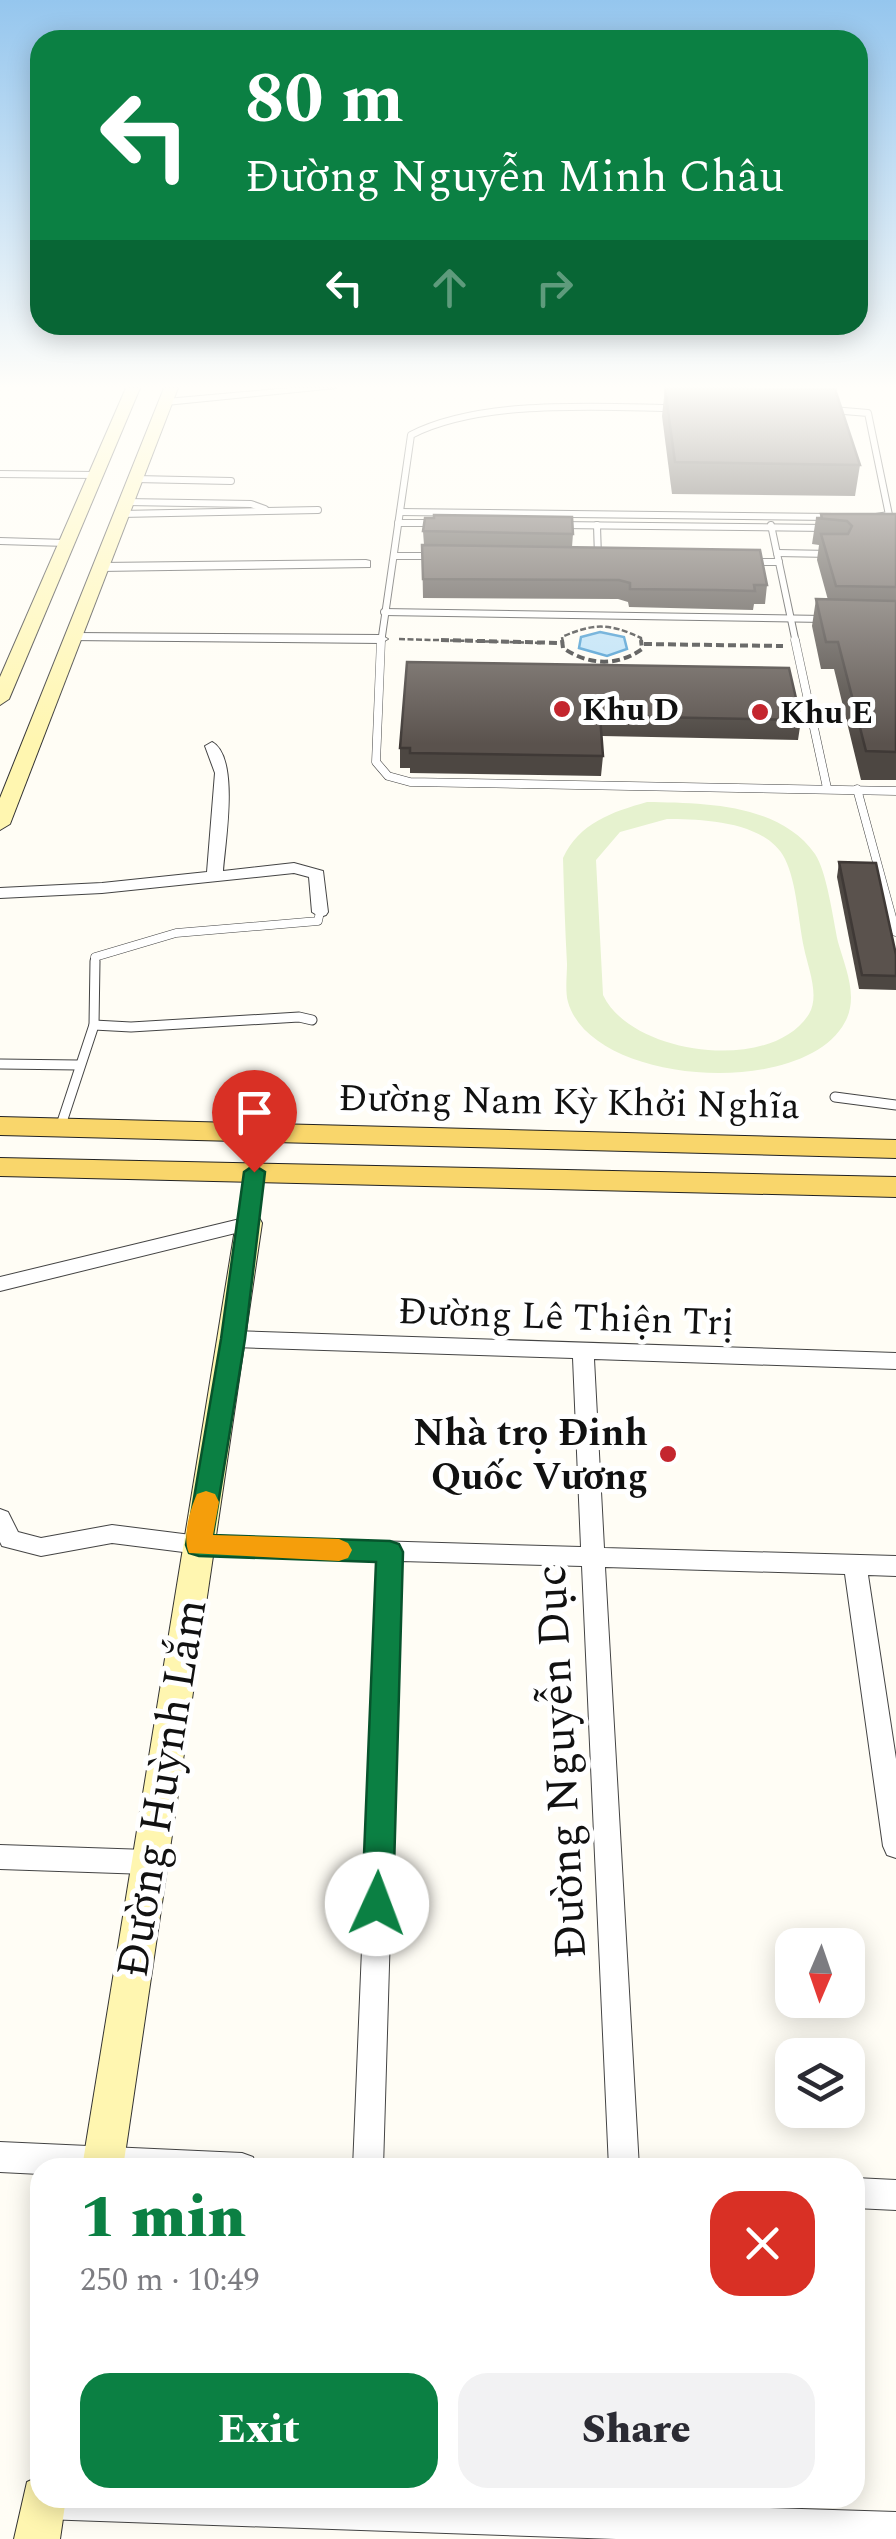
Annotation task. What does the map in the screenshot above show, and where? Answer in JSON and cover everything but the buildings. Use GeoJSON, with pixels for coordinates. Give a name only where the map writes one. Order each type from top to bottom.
{"type":"FeatureCollection","features":[{"type":"Feature","properties":{"kind":"main road"},"geometry":{"type":"LineString","coordinates":[[0,699],[66,543],[105,506]]}},
{"type":"Feature","properties":{"kind":"main road"},"geometry":{"type":"LineString","coordinates":[[0,824],[100,568],[102,509]]}},
{"type":"Feature","properties":{"kind":"main road"},"geometry":{"type":"LineString","coordinates":[[0,715],[41,716]]}},
{"type":"Feature","properties":{"kind":"main road","name":"Đường Nam Kỳ Khởi Nghĩa"},"geometry":{"type":"LineString","coordinates":[[0,1126],[896,1149]]}},
{"type":"Feature","properties":{"kind":"main road","name":"Đường Nam Kỳ Khởi Nghĩa"},"geometry":{"type":"LineString","coordinates":[[0,1166],[896,1187]]}},
{"type":"Feature","properties":{"kind":"main road","name":"Đường Huỳnh Lắm"},"geometry":{"type":"LineString","coordinates":[[103,2158],[249,1223]]}},
{"type":"Feature","properties":{"kind":"street"},"geometry":{"type":"LineString","coordinates":[[100,568],[366,564]]}},
{"type":"Feature","properties":{"kind":"street"},"geometry":{"type":"LineString","coordinates":[[74,637],[381,639]]}},
{"type":"Feature","properties":{"kind":"street"},"geometry":{"type":"LineString","coordinates":[[212,746],[222,772],[215,874]]}},
{"type":"Feature","properties":{"kind":"street"},"geometry":{"type":"LineString","coordinates":[[0,892],[102,888],[294,868],[311,870],[320,880],[320,912]]}},
{"type":"Feature","properties":{"kind":"street","name":"Đường Huỳnh Lắm"},"geometry":{"type":"LineString","coordinates":[[249,1223],[254,1172]]}},
{"type":"Feature","properties":{"kind":"street"},"geometry":{"type":"LineString","coordinates":[[0,1284],[249,1223]]}},
{"type":"Feature","properties":{"kind":"street","name":"Đường Lê Thiện Trị"},"geometry":{"type":"LineString","coordinates":[[233,1339],[896,1361]]}},
{"type":"Feature","properties":{"kind":"street","name":"Đường Nguyễn Dục"},"geometry":{"type":"LineString","coordinates":[[583,1352],[623,2158]]}},
{"type":"Feature","properties":{"kind":"street"},"geometry":{"type":"LineString","coordinates":[[0,1518],[10,1539],[41,1547],[112,1534],[199,1545],[896,1566]]}},
{"type":"Feature","properties":{"kind":"street"},"geometry":{"type":"LineString","coordinates":[[368,2158],[390,1552]]}},
{"type":"Feature","properties":{"kind":"street"},"geometry":{"type":"LineString","coordinates":[[854,1565],[896,1846]]}},
{"type":"Feature","properties":{"kind":"street"},"geometry":{"type":"LineString","coordinates":[[0,1857],[147,1862]]}},
{"type":"Feature","properties":{"kind":"street"},"geometry":{"type":"LineString","coordinates":[[0,2158],[30,2160]]}},
{"type":"Feature","properties":{"kind":"street"},"geometry":{"type":"LineString","coordinates":[[865,2193],[896,2195]]}},
{"type":"Feature","properties":{"kind":"street"},"geometry":{"type":"LineString","coordinates":[[41,2513],[632,2519],[896,2529]]}},
{"type":"Feature","properties":{"kind":"lane"},"geometry":{"type":"LineString","coordinates":[[102,509],[176,506]]}},
{"type":"Feature","properties":{"kind":"lane"},"geometry":{"type":"LineString","coordinates":[[258,506],[318,510]]}},
{"type":"Feature","properties":{"kind":"lane"},"geometry":{"type":"LineString","coordinates":[[401,506],[381,639],[376,762],[388,776],[410,782],[896,791]]}},
{"type":"Feature","properties":{"kind":"lane"},"geometry":{"type":"LineString","coordinates":[[858,517],[888,514],[887,506]]}},
{"type":"Feature","properties":{"kind":"lane"},"geometry":{"type":"LineString","coordinates":[[102,509],[248,514],[266,509]]}},
{"type":"Feature","properties":{"kind":"lane"},"geometry":{"type":"LineString","coordinates":[[400,512],[840,517]]}},
{"type":"Feature","properties":{"kind":"lane"},"geometry":{"type":"LineString","coordinates":[[769,516],[827,788]]}},
{"type":"Feature","properties":{"kind":"lane"},"geometry":{"type":"LineString","coordinates":[[398,522],[438,523]]}},
{"type":"Feature","properties":{"kind":"lane"},"geometry":{"type":"LineString","coordinates":[[557,525],[842,528]]}},
{"type":"Feature","properties":{"kind":"lane"},"geometry":{"type":"LineString","coordinates":[[597,525],[598,559]]}},
{"type":"Feature","properties":{"kind":"lane"},"geometry":{"type":"LineString","coordinates":[[0,542],[66,543]]}},
{"type":"Feature","properties":{"kind":"lane"},"geometry":{"type":"LineString","coordinates":[[742,562],[842,554]]}},
{"type":"Feature","properties":{"kind":"lane"},"geometry":{"type":"LineString","coordinates":[[394,556],[450,556]]}},
{"type":"Feature","properties":{"kind":"lane"},"geometry":{"type":"LineString","coordinates":[[580,559],[616,560]]}},
{"type":"Feature","properties":{"kind":"lane"},"geometry":{"type":"LineString","coordinates":[[384,612],[843,620]]}},
{"type":"Feature","properties":{"kind":"lane"},"geometry":{"type":"LineString","coordinates":[[856,788],[896,930]]}},
{"type":"Feature","properties":{"kind":"lane"},"geometry":{"type":"LineString","coordinates":[[60,1128],[94,1025],[95,957],[176,933],[318,921],[320,912]]}},
{"type":"Feature","properties":{"kind":"lane"},"geometry":{"type":"LineString","coordinates":[[94,1025],[131,1027],[299,1017],[312,1020]]}},
{"type":"Feature","properties":{"kind":"lane"},"geometry":{"type":"LineString","coordinates":[[0,1064],[78,1066]]}},
{"type":"Feature","properties":{"kind":"lane"},"geometry":{"type":"LineString","coordinates":[[835,1097],[896,1105]]}},
{"type":"Feature","properties":{"kind":"path"},"geometry":{"type":"LineString","coordinates":[[560,642],[568,631],[601,624],[625,628],[642,638],[644,644]]}},
{"type":"Feature","properties":{"kind":"path"},"geometry":{"type":"LineString","coordinates":[[381,639],[560,642]]}},
{"type":"Feature","properties":{"kind":"path"},"geometry":{"type":"LineString","coordinates":[[560,642],[578,658],[604,662],[637,655],[644,644]]}},
{"type":"Feature","properties":{"kind":"path"},"geometry":{"type":"LineString","coordinates":[[644,644],[796,646]]}},
{"type":"Feature","properties":{"kind":"green space"},"geometry":{"type":"Polygon","coordinates":[[[647,802],[715,805],[761,815],[800,837],[815,854],[826,884],[851,992],[845,1022],[822,1047],[788,1063],[746,1072],[700,1072],[655,1066],[616,1051],[585,1030],[567,998],[563,858],[587,828],[609,815],[647,802]],[[667,819],[620,832],[596,860],[603,995],[618,1016],[642,1032],[703,1050],[765,1045],[791,1033],[809,1014],[813,998],[795,891],[785,859],[776,846],[749,830],[715,822],[667,819]]]}},
{"type":"Feature","properties":{"kind":"water"},"geometry":{"type":"Polygon","coordinates":[[[600,632],[624,637],[627,649],[607,656],[579,648],[581,637],[600,632]]]}},
{"type":"Feature","properties":{"kind":"slow traffic"},"geometry":{"type":"LineString","coordinates":[[206,1502],[199,1545],[339,1550]]}},
{"type":"Feature","properties":{"kind":"place","name":"Khu D"},"geometry":{"type":"Point","coordinates":[562,709]}},
{"type":"Feature","properties":{"kind":"place","name":"Khu E"},"geometry":{"type":"Point","coordinates":[760,712]}},
{"type":"Feature","properties":{"kind":"place","name":"Nhà trọ Đinh Quốc Vương"},"geometry":{"type":"Point","coordinates":[668,1454]}},
{"type":"Feature","properties":{"kind":"route"},"geometry":{"type":"LineString","coordinates":[[254,1172],[233,1339],[199,1545],[390,1552],[377,1904]]}}]}
